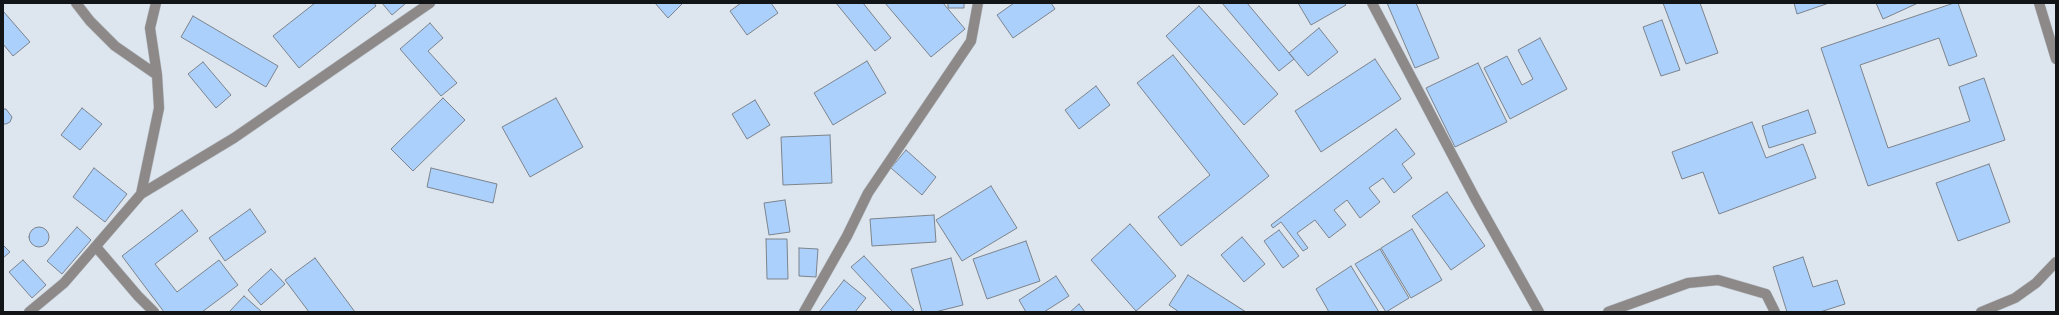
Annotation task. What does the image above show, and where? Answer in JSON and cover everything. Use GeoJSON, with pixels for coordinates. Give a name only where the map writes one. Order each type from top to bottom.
{"type":"FeatureCollection","features":[{"type":"Feature","properties":{"kind":"street"},"geometry":{"type":"LineString","coordinates":[[76,3],[90,22],[115,46],[157,75]]}},
{"type":"Feature","properties":{"kind":"street"},"geometry":{"type":"LineString","coordinates":[[141,194],[150,156],[158,108],[157,75],[150,28],[156,3]]}},
{"type":"Feature","properties":{"kind":"street"},"geometry":{"type":"LineString","coordinates":[[29,312],[64,283],[97,248],[141,194],[234,138],[430,3]]}},
{"type":"Feature","properties":{"kind":"street"},"geometry":{"type":"LineString","coordinates":[[804,312],[847,236],[868,193],[971,41],[978,3]]}},
{"type":"Feature","properties":{"kind":"street"},"geometry":{"type":"LineString","coordinates":[[1372,3],[1475,198],[1539,312]]}},
{"type":"Feature","properties":{"kind":"street"},"geometry":{"type":"LineString","coordinates":[[2039,3],[2056,59]]}},
{"type":"Feature","properties":{"kind":"street"},"geometry":{"type":"LineString","coordinates":[[97,248],[138,296],[154,312]]}},
{"type":"Feature","properties":{"kind":"street"},"geometry":{"type":"LineString","coordinates":[[1981,312],[2015,298],[2036,283],[2056,262]]}},
{"type":"Feature","properties":{"kind":"street"},"geometry":{"type":"LineString","coordinates":[[1608,312],[1688,283],[1718,280],[1766,294],[1775,312]]}},
{"type":"Feature","properties":{"kind":"building"},"geometry":{"type":"Polygon","coordinates":[[[315,3],[374,3],[376,6],[299,68],[273,36],[315,3]]]}},
{"type":"Feature","properties":{"kind":"building"},"geometry":{"type":"Polygon","coordinates":[[[382,3],[406,3],[392,15],[382,3]]]}},
{"type":"Feature","properties":{"kind":"building"},"geometry":{"type":"Polygon","coordinates":[[[655,3],[683,3],[668,18],[655,3]]]}},
{"type":"Feature","properties":{"kind":"building"},"geometry":{"type":"Polygon","coordinates":[[[741,3],[771,3],[778,13],[747,35],[730,11],[741,3]]]}},
{"type":"Feature","properties":{"kind":"building"},"geometry":{"type":"Polygon","coordinates":[[[836,3],[863,3],[891,38],[875,51],[836,3]]]}},
{"type":"Feature","properties":{"kind":"building"},"geometry":{"type":"Polygon","coordinates":[[[885,3],[943,3],[965,29],[931,57],[885,3]]]}},
{"type":"Feature","properties":{"kind":"building"},"geometry":{"type":"Polygon","coordinates":[[[948,3],[964,3],[964,8],[948,8],[948,3]]]}},
{"type":"Feature","properties":{"kind":"building"},"geometry":{"type":"Polygon","coordinates":[[[1014,3],[1051,3],[1055,9],[1013,38],[997,15],[1014,3]]]}},
{"type":"Feature","properties":{"kind":"building"},"geometry":{"type":"Polygon","coordinates":[[[1222,3],[1247,3],[1294,59],[1279,71],[1222,3]]]}},
{"type":"Feature","properties":{"kind":"building"},"geometry":{"type":"Polygon","coordinates":[[[1298,3],[1344,3],[1346,5],[1311,25],[1298,3]]]}},
{"type":"Feature","properties":{"kind":"building"},"geometry":{"type":"Polygon","coordinates":[[[1387,3],[1416,3],[1439,58],[1415,68],[1387,3]]]}},
{"type":"Feature","properties":{"kind":"building"},"geometry":{"type":"Polygon","coordinates":[[[1663,3],[1700,3],[1718,53],[1686,64],[1663,3]]]}},
{"type":"Feature","properties":{"kind":"building"},"geometry":{"type":"Polygon","coordinates":[[[1794,3],[1829,3],[1797,14],[1794,3]]]}},
{"type":"Feature","properties":{"kind":"building"},"geometry":{"type":"Polygon","coordinates":[[[1876,3],[1918,3],[1883,19],[1876,3]]]}},
{"type":"Feature","properties":{"kind":"building"},"geometry":{"type":"Polygon","coordinates":[[[1954,3],[1958,3],[1977,56],[1949,66],[1939,38],[1860,65],[1888,148],[1970,121],[1959,87],[1984,78],[2005,140],[1868,186],[1821,48],[1954,3]]]}},
{"type":"Feature","properties":{"kind":"building"},"geometry":{"type":"Polygon","coordinates":[[[1199,6],[1278,94],[1244,125],[1166,36],[1199,6]]]}},
{"type":"Feature","properties":{"kind":"building"},"geometry":{"type":"Polygon","coordinates":[[[3,11],[30,42],[13,56],[3,44],[3,11]]]}},
{"type":"Feature","properties":{"kind":"building"},"geometry":{"type":"Polygon","coordinates":[[[193,16],[278,66],[266,87],[181,37],[193,16]]]}},
{"type":"Feature","properties":{"kind":"building"},"geometry":{"type":"Polygon","coordinates":[[[1662,20],[1680,70],[1661,76],[1643,27],[1662,20]]]}},
{"type":"Feature","properties":{"kind":"building"},"geometry":{"type":"Polygon","coordinates":[[[430,23],[443,38],[428,51],[457,83],[441,96],[400,49],[430,23]]]}},
{"type":"Feature","properties":{"kind":"building"},"geometry":{"type":"Polygon","coordinates":[[[1319,28],[1338,52],[1308,76],[1289,53],[1319,28]]]}},
{"type":"Feature","properties":{"kind":"building"},"geometry":{"type":"Polygon","coordinates":[[[1540,38],[1567,89],[1510,119],[1484,68],[1507,56],[1522,85],[1533,79],[1518,50],[1540,38]]]}},
{"type":"Feature","properties":{"kind":"building"},"geometry":{"type":"Polygon","coordinates":[[[1173,55],[1269,176],[1181,246],[1158,217],[1210,175],[1137,83],[1173,55]]]}},
{"type":"Feature","properties":{"kind":"building"},"geometry":{"type":"Polygon","coordinates":[[[1375,59],[1401,99],[1321,152],[1295,111],[1375,59]]]}},
{"type":"Feature","properties":{"kind":"building"},"geometry":{"type":"Polygon","coordinates":[[[867,61],[886,93],[833,125],[814,93],[867,61]]]}},
{"type":"Feature","properties":{"kind":"building"},"geometry":{"type":"Polygon","coordinates":[[[203,62],[231,95],[216,108],[188,74],[203,62]]]}},
{"type":"Feature","properties":{"kind":"building"},"geometry":{"type":"Polygon","coordinates":[[[1478,63],[1507,122],[1455,147],[1426,88],[1478,63]]]}},
{"type":"Feature","properties":{"kind":"building"},"geometry":{"type":"Polygon","coordinates":[[[1096,86],[1110,105],[1079,129],[1065,110],[1096,86]]]}},
{"type":"Feature","properties":{"kind":"building"},"geometry":{"type":"Polygon","coordinates":[[[443,98],[465,120],[413,171],[391,149],[443,98]]]}},
{"type":"Feature","properties":{"kind":"building"},"geometry":{"type":"Polygon","coordinates":[[[556,98],[583,147],[530,177],[502,127],[556,98]]]}},
{"type":"Feature","properties":{"kind":"building"},"geometry":{"type":"Polygon","coordinates":[[[755,100],[770,125],[747,139],[732,114],[755,100]]]}},
{"type":"Feature","properties":{"kind":"building"},"geometry":{"type":"Polygon","coordinates":[[[82,108],[102,124],[80,150],[61,135],[82,108]]]}},
{"type":"Feature","properties":{"kind":"building"},"geometry":{"type":"Polygon","coordinates":[[[3,109],[6,109],[12,117],[10,122],[6,124],[3,124],[3,109]]]}},
{"type":"Feature","properties":{"kind":"building"},"geometry":{"type":"Polygon","coordinates":[[[1808,110],[1816,133],[1769,148],[1762,126],[1808,110]]]}},
{"type":"Feature","properties":{"kind":"building"},"geometry":{"type":"Polygon","coordinates":[[[1752,122],[1766,158],[1803,144],[1816,178],[1719,214],[1703,172],[1682,179],[1672,152],[1752,122]]]}},
{"type":"Feature","properties":{"kind":"building"},"geometry":{"type":"Polygon","coordinates":[[[1396,129],[1415,154],[1402,164],[1412,178],[1394,193],[1383,178],[1369,188],[1380,202],[1360,218],[1347,200],[1334,210],[1346,225],[1329,238],[1315,220],[1297,233],[1308,248],[1303,251],[1281,222],[1273,228],[1271,225],[1396,129]]]}},
{"type":"Feature","properties":{"kind":"building"},"geometry":{"type":"Polygon","coordinates":[[[830,135],[832,183],[783,185],[781,137],[830,135]]]}},
{"type":"Feature","properties":{"kind":"building"},"geometry":{"type":"Polygon","coordinates":[[[906,150],[936,177],[922,195],[891,168],[906,150]]]}},
{"type":"Feature","properties":{"kind":"building"},"geometry":{"type":"Polygon","coordinates":[[[1989,164],[2010,222],[1958,241],[1936,183],[1989,164]]]}},
{"type":"Feature","properties":{"kind":"building"},"geometry":{"type":"Polygon","coordinates":[[[94,168],[127,194],[105,222],[73,197],[94,168]]]}},
{"type":"Feature","properties":{"kind":"building"},"geometry":{"type":"Polygon","coordinates":[[[431,168],[497,184],[493,203],[427,187],[431,168]]]}},
{"type":"Feature","properties":{"kind":"building"},"geometry":{"type":"Polygon","coordinates":[[[991,186],[1017,228],[962,261],[936,220],[991,186]]]}},
{"type":"Feature","properties":{"kind":"building"},"geometry":{"type":"Polygon","coordinates":[[[1447,192],[1485,246],[1451,270],[1412,216],[1447,192]]]}},
{"type":"Feature","properties":{"kind":"building"},"geometry":{"type":"Polygon","coordinates":[[[785,200],[790,232],[769,235],[764,203],[785,200]]]}},
{"type":"Feature","properties":{"kind":"building"},"geometry":{"type":"Polygon","coordinates":[[[250,209],[266,232],[225,261],[209,238],[250,209]]]}},
{"type":"Feature","properties":{"kind":"building"},"geometry":{"type":"Polygon","coordinates":[[[182,210],[198,231],[155,264],[177,292],[219,260],[238,285],[202,312],[164,312],[122,256],[182,210]]]}},
{"type":"Feature","properties":{"kind":"building"},"geometry":{"type":"Polygon","coordinates":[[[934,215],[936,242],[872,246],[870,219],[934,215]]]}},
{"type":"Feature","properties":{"kind":"building"},"geometry":{"type":"Polygon","coordinates":[[[1130,224],[1176,276],[1136,311],[1091,260],[1130,224]]]}},
{"type":"Feature","properties":{"kind":"building"},"geometry":{"type":"Polygon","coordinates":[[[39,227],[46,230],[49,237],[46,244],[39,247],[32,244],[29,237],[32,230],[39,227]]]}},
{"type":"Feature","properties":{"kind":"building"},"geometry":{"type":"Polygon","coordinates":[[[77,227],[91,240],[62,274],[47,261],[77,227]]]}},
{"type":"Feature","properties":{"kind":"building"},"geometry":{"type":"Polygon","coordinates":[[[1412,229],[1442,280],[1411,298],[1381,248],[1412,229]]]}},
{"type":"Feature","properties":{"kind":"building"},"geometry":{"type":"Polygon","coordinates":[[[1279,230],[1299,256],[1283,268],[1264,241],[1279,230]]]}},
{"type":"Feature","properties":{"kind":"building"},"geometry":{"type":"Polygon","coordinates":[[[1242,237],[1265,264],[1244,282],[1221,255],[1242,237]]]}},
{"type":"Feature","properties":{"kind":"building"},"geometry":{"type":"Polygon","coordinates":[[[766,239],[787,239],[788,279],[767,279],[766,239]]]}},
{"type":"Feature","properties":{"kind":"building"},"geometry":{"type":"Polygon","coordinates":[[[1026,241],[1040,281],[987,299],[973,259],[1026,241]]]}},
{"type":"Feature","properties":{"kind":"building"},"geometry":{"type":"Polygon","coordinates":[[[3,245],[10,252],[3,258],[3,245]]]}},
{"type":"Feature","properties":{"kind":"building"},"geometry":{"type":"Polygon","coordinates":[[[799,248],[818,249],[816,277],[799,276],[799,248]]]}},
{"type":"Feature","properties":{"kind":"building"},"geometry":{"type":"Polygon","coordinates":[[[1380,249],[1409,298],[1386,312],[1355,264],[1380,249]]]}},
{"type":"Feature","properties":{"kind":"building"},"geometry":{"type":"Polygon","coordinates":[[[864,256],[914,310],[911,312],[893,312],[851,267],[864,256]]]}},
{"type":"Feature","properties":{"kind":"building"},"geometry":{"type":"Polygon","coordinates":[[[1803,257],[1813,287],[1837,280],[1845,304],[1820,312],[1787,312],[1773,267],[1803,257]]]}},
{"type":"Feature","properties":{"kind":"building"},"geometry":{"type":"Polygon","coordinates":[[[315,258],[355,312],[309,312],[285,280],[315,258]]]}},
{"type":"Feature","properties":{"kind":"building"},"geometry":{"type":"Polygon","coordinates":[[[951,258],[963,305],[935,312],[922,312],[911,269],[951,258]]]}},
{"type":"Feature","properties":{"kind":"building"},"geometry":{"type":"Polygon","coordinates":[[[23,260],[46,285],[32,298],[9,272],[23,260]]]}},
{"type":"Feature","properties":{"kind":"building"},"geometry":{"type":"Polygon","coordinates":[[[1351,266],[1379,312],[1329,312],[1316,289],[1351,266]]]}},
{"type":"Feature","properties":{"kind":"building"},"geometry":{"type":"Polygon","coordinates":[[[271,269],[285,284],[261,305],[248,290],[271,269]]]}},
{"type":"Feature","properties":{"kind":"building"},"geometry":{"type":"Polygon","coordinates":[[[1188,275],[1246,312],[1179,312],[1169,305],[1188,275]]]}},
{"type":"Feature","properties":{"kind":"building"},"geometry":{"type":"Polygon","coordinates":[[[1056,276],[1069,296],[1044,312],[1026,312],[1019,300],[1056,276]]]}},
{"type":"Feature","properties":{"kind":"building"},"geometry":{"type":"Polygon","coordinates":[[[844,280],[866,298],[855,312],[819,312],[844,280]]]}},
{"type":"Feature","properties":{"kind":"building"},"geometry":{"type":"Polygon","coordinates":[[[244,296],[262,312],[229,312],[244,296]]]}},
{"type":"Feature","properties":{"kind":"building"},"geometry":{"type":"Polygon","coordinates":[[[1079,304],[1085,312],[1070,312],[1079,304]]]}}]}
